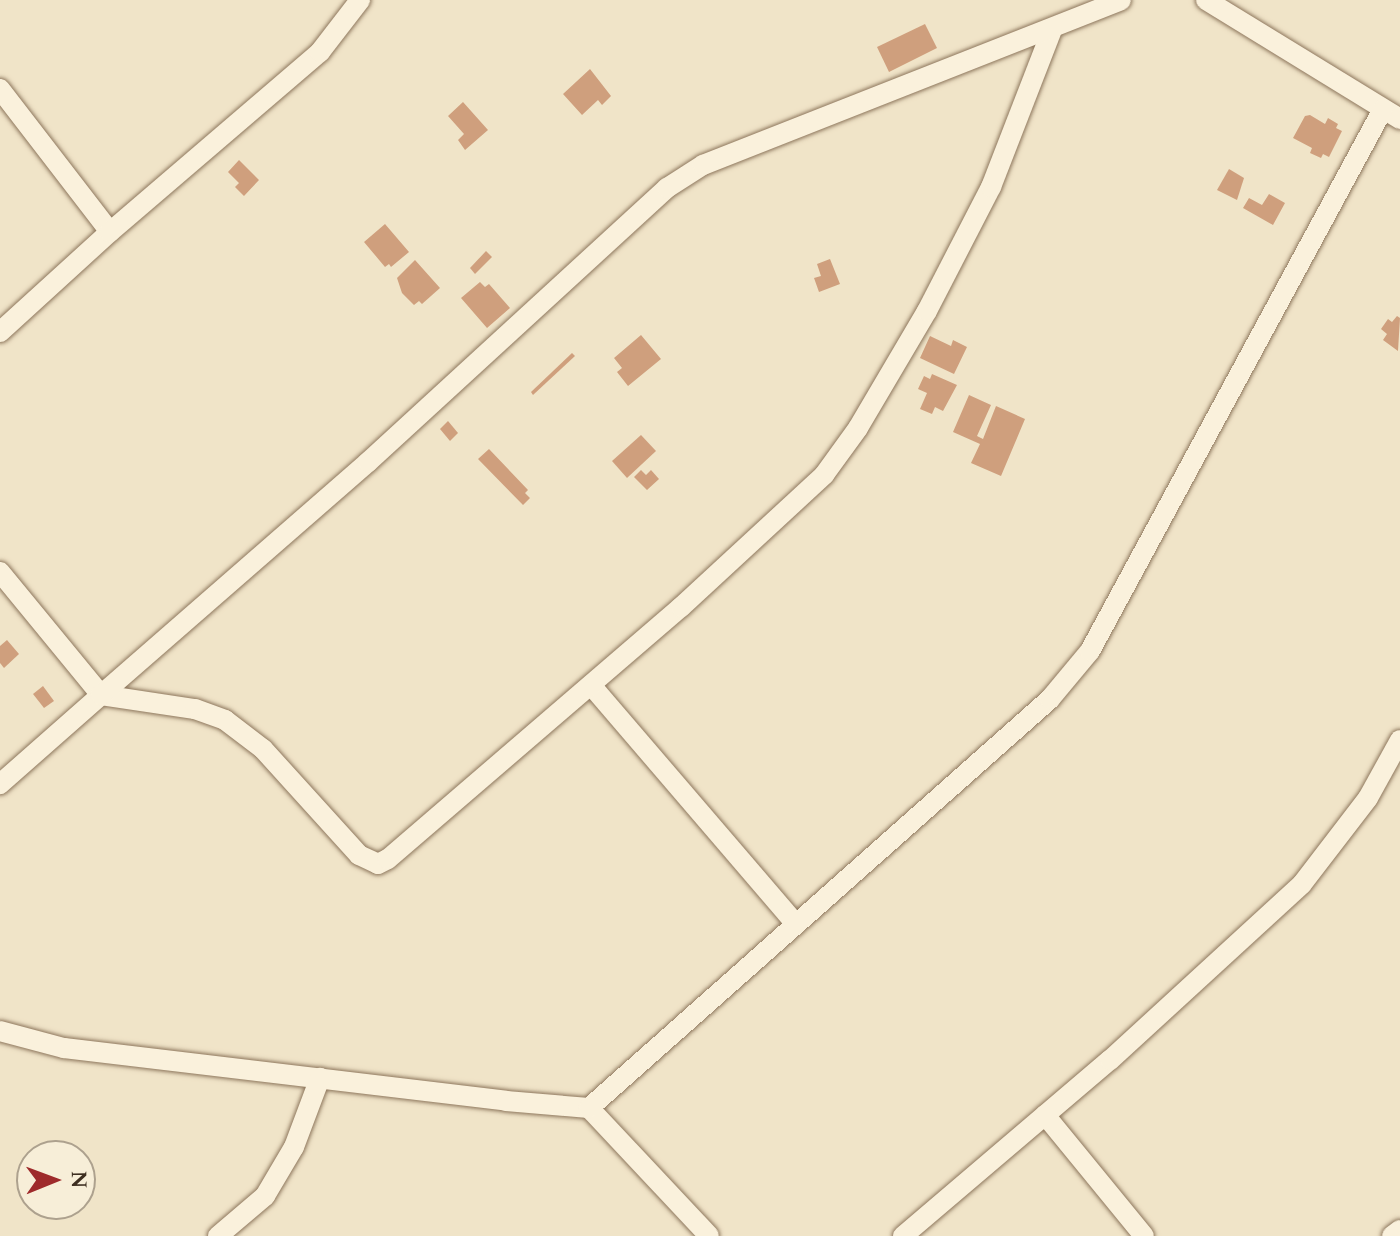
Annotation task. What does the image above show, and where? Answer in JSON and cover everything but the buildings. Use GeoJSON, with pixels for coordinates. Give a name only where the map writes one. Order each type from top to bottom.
{"type":"FeatureCollection","features":[{"type":"Feature","properties":{"kind":"street"},"geometry":{"type":"LineString","coordinates":[[0,332],[110,232],[320,52],[360,0]]}},
{"type":"Feature","properties":{"kind":"street"},"geometry":{"type":"LineString","coordinates":[[0,784],[379,451],[667,188],[703,165],[1052,30],[1121,0]]}},
{"type":"Feature","properties":{"kind":"street"},"geometry":{"type":"LineString","coordinates":[[589,1108],[1050,699],[1090,651],[1391,114],[1206,0]]}},
{"type":"Feature","properties":{"kind":"street"},"geometry":{"type":"LineString","coordinates":[[0,572],[101,695],[195,709],[225,720],[263,749],[359,855],[378,864],[681,607],[824,475],[858,428],[927,311],[991,187],[1052,30]]}},
{"type":"Feature","properties":{"kind":"street"},"geometry":{"type":"LineString","coordinates":[[0,89],[110,232]]}},
{"type":"Feature","properties":{"kind":"street"},"geometry":{"type":"LineString","coordinates":[[591,685],[796,924]]}},
{"type":"Feature","properties":{"kind":"street"},"geometry":{"type":"LineString","coordinates":[[903,1236],[1045,1115],[1302,884],[1368,798],[1400,740]]}},
{"type":"Feature","properties":{"kind":"street"},"geometry":{"type":"LineString","coordinates":[[0,1031],[64,1048],[589,1108],[702,1234]]}},
{"type":"Feature","properties":{"kind":"street"},"geometry":{"type":"LineString","coordinates":[[218,1236],[265,1196],[294,1147],[320,1078]]}},
{"type":"Feature","properties":{"kind":"street"},"geometry":{"type":"LineString","coordinates":[[1045,1115],[1144,1236]]}},
{"type":"Feature","properties":{"kind":"street"},"geometry":{"type":"LineString","coordinates":[[1392,1236],[1400,1230]]}}]}
